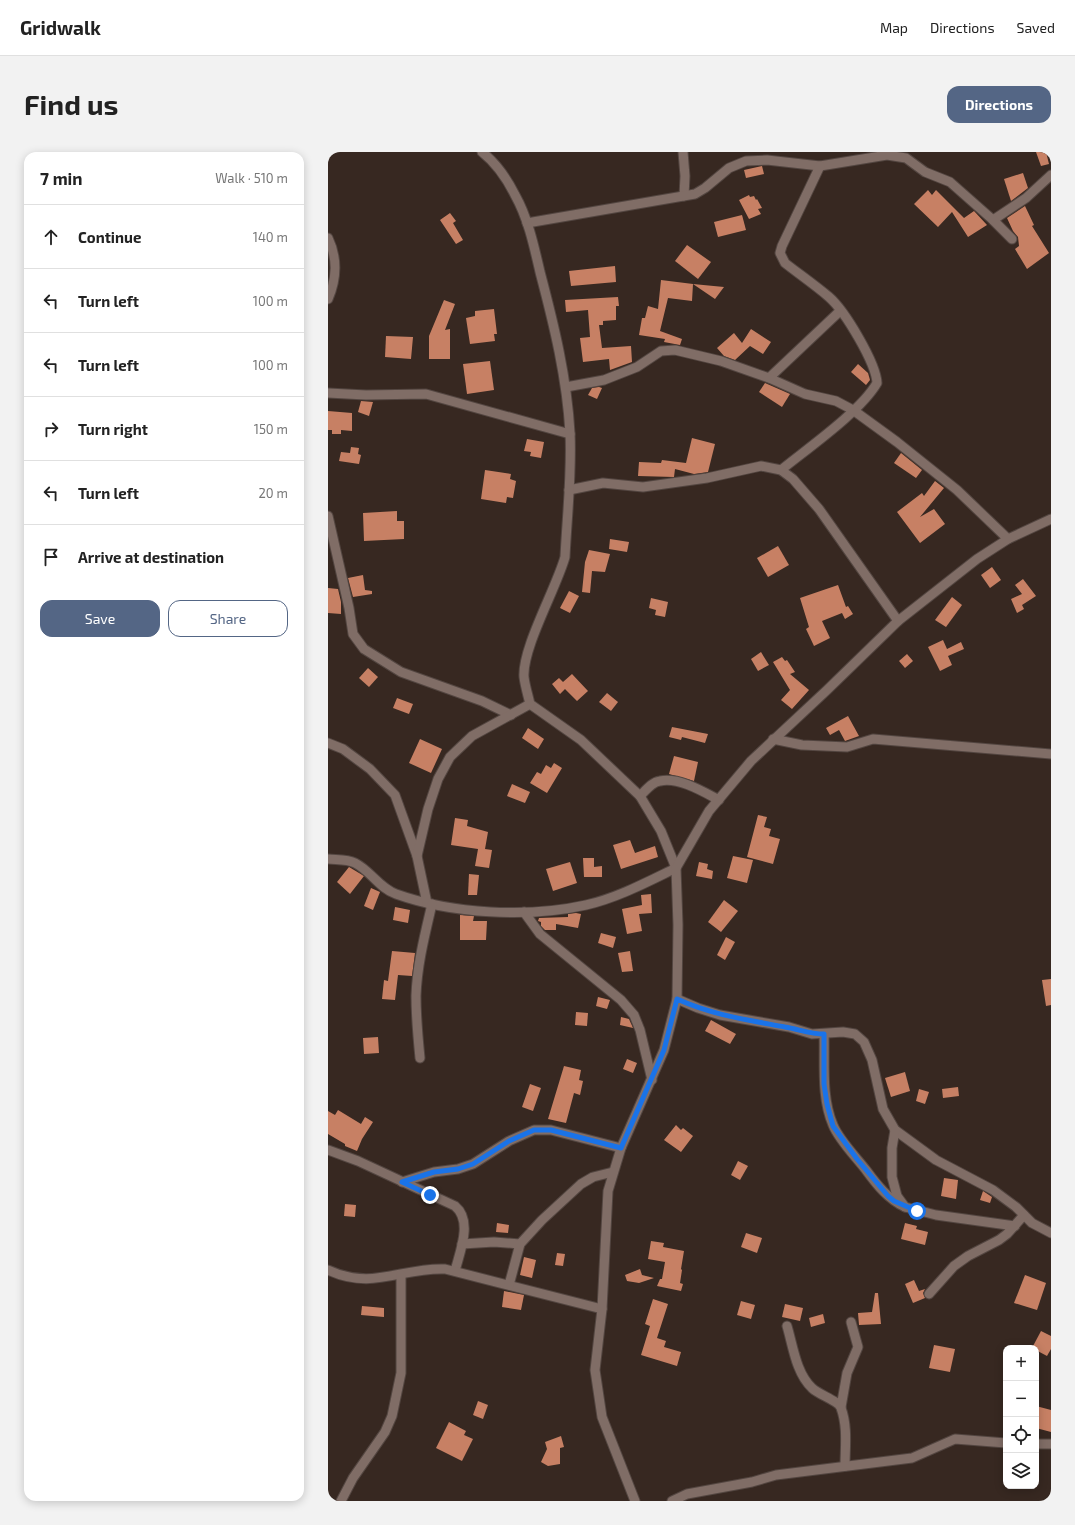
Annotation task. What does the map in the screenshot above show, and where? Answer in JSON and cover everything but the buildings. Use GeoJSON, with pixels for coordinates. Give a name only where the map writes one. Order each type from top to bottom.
{"type":"FeatureCollection","features":[{"type":"Feature","properties":{"kind":"street"},"geometry":{"type":"LineString","coordinates":[[482,152],[491,160],[506,179],[516,195],[527,223],[560,352],[566,387],[570,434],[569,490],[565,557],[559,577],[528,653],[524,676],[530,704],[581,740],[640,796],[661,831],[676,868],[678,925],[677,999],[666,1044],[652,1080],[621,1148],[613,1172],[606,1212],[602,1309],[595,1370],[602,1417],[635,1501]]}},
{"type":"Feature","properties":{"kind":"street"},"geometry":{"type":"LineString","coordinates":[[683,152],[685,176],[684,196]]}},
{"type":"Feature","properties":{"kind":"street"},"geometry":{"type":"LineString","coordinates":[[527,223],[695,194],[705,188],[729,168],[746,161],[767,160],[820,166],[870,155],[887,155],[906,158],[925,172],[950,182],[1012,239]]}},
{"type":"Feature","properties":{"kind":"street"},"geometry":{"type":"LineString","coordinates":[[781,470],[853,410],[872,391],[877,383],[874,367],[853,328],[831,298],[785,263],[780,253],[786,236],[820,166]]}},
{"type":"Feature","properties":{"kind":"street"},"geometry":{"type":"LineString","coordinates":[[993,220],[1026,198],[1051,175]]}},
{"type":"Feature","properties":{"kind":"street"},"geometry":{"type":"LineString","coordinates":[[328,238],[333,248],[336,267],[335,284],[328,299]]}},
{"type":"Feature","properties":{"kind":"street"},"geometry":{"type":"LineString","coordinates":[[769,378],[840,311]]}},
{"type":"Feature","properties":{"kind":"street"},"geometry":{"type":"LineString","coordinates":[[566,387],[604,380],[637,367],[661,352],[676,350],[720,361],[769,378],[805,394],[836,400],[853,410],[957,490],[1008,539]]}},
{"type":"Feature","properties":{"kind":"street"},"geometry":{"type":"LineString","coordinates":[[328,393],[366,395],[426,394],[570,434]]}},
{"type":"Feature","properties":{"kind":"street"},"geometry":{"type":"LineString","coordinates":[[569,490],[603,483],[643,487],[707,478],[761,466],[781,470],[793,479],[818,509],[898,620]]}},
{"type":"Feature","properties":{"kind":"street"},"geometry":{"type":"LineString","coordinates":[[328,516],[349,608],[353,634],[364,649],[400,672],[482,701],[511,714]]}},
{"type":"Feature","properties":{"kind":"street"},"geometry":{"type":"LineString","coordinates":[[328,859],[354,862],[363,868],[379,885],[394,894],[430,903],[483,911],[524,912],[586,905],[620,894],[676,868],[709,811],[751,761],[827,690],[898,620],[949,579],[1008,539],[1051,519]]}},
{"type":"Feature","properties":{"kind":"street"},"geometry":{"type":"LineString","coordinates":[[417,856],[428,809],[438,779],[450,757],[472,736],[530,704]]}},
{"type":"Feature","properties":{"kind":"street"},"geometry":{"type":"LineString","coordinates":[[773,739],[802,745],[847,747],[873,739],[1051,754]]}},
{"type":"Feature","properties":{"kind":"street"},"geometry":{"type":"LineString","coordinates":[[328,743],[343,749],[370,769],[395,795],[417,856],[430,903],[416,994],[416,1020],[420,1058]]}},
{"type":"Feature","properties":{"kind":"street"},"geometry":{"type":"LineString","coordinates":[[640,796],[651,785],[659,781],[672,780],[688,785],[719,800]]}},
{"type":"Feature","properties":{"kind":"street"},"geometry":{"type":"LineString","coordinates":[[524,912],[540,934],[621,1000],[634,1014],[640,1030],[652,1080]]}},
{"type":"Feature","properties":{"kind":"street"},"geometry":{"type":"LineString","coordinates":[[677,999],[720,1015],[789,1028],[812,1034],[843,1032],[855,1034],[864,1042],[872,1060],[883,1108],[895,1130],[936,1160],[993,1190],[1040,1228],[1051,1233]]}},
{"type":"Feature","properties":{"kind":"street"},"geometry":{"type":"LineString","coordinates":[[824,1034],[824,1084],[827,1104],[833,1126],[875,1181],[894,1201],[906,1207],[936,1215],[1015,1226]]}},
{"type":"Feature","properties":{"kind":"street"},"geometry":{"type":"LineString","coordinates":[[402,1182],[434,1172],[458,1169],[473,1164],[509,1141],[534,1130],[551,1130],[621,1148]]}},
{"type":"Feature","properties":{"kind":"street"},"geometry":{"type":"LineString","coordinates":[[895,1130],[892,1148],[892,1177],[897,1196],[906,1207]]}},
{"type":"Feature","properties":{"kind":"street"},"geometry":{"type":"LineString","coordinates":[[328,1150],[455,1206],[461,1211],[464,1223],[462,1244],[455,1271]]}},
{"type":"Feature","properties":{"kind":"street"},"geometry":{"type":"LineString","coordinates":[[509,1285],[520,1244],[542,1220],[581,1184],[593,1177],[613,1172]]}},
{"type":"Feature","properties":{"kind":"street"},"geometry":{"type":"LineString","coordinates":[[929,1294],[954,1266],[968,1256],[999,1240],[1015,1226],[1024,1214]]}},
{"type":"Feature","properties":{"kind":"street"},"geometry":{"type":"LineString","coordinates":[[462,1244],[494,1242],[520,1244]]}},
{"type":"Feature","properties":{"kind":"street"},"geometry":{"type":"LineString","coordinates":[[328,1270],[341,1275],[372,1280],[431,1268],[455,1271],[602,1309]]}},
{"type":"Feature","properties":{"kind":"street"},"geometry":{"type":"LineString","coordinates":[[340,1501],[385,1432],[392,1416],[401,1373],[400,1275]]}},
{"type":"Feature","properties":{"kind":"street"},"geometry":{"type":"LineString","coordinates":[[845,1466],[845,1432],[841,1407],[848,1373],[858,1347],[858,1341],[851,1322]]}},
{"type":"Feature","properties":{"kind":"street"},"geometry":{"type":"LineString","coordinates":[[787,1326],[795,1357],[805,1380],[819,1394],[837,1403],[841,1407]]}},
{"type":"Feature","properties":{"kind":"street"},"geometry":{"type":"LineString","coordinates":[[672,1501],[687,1494],[752,1482],[776,1475],[912,1458],[954,1439],[1003,1443]]}},
{"type":"Feature","properties":{"kind":"street"},"geometry":{"type":"LineString","coordinates":[[1039,1444],[1051,1444]]}},
{"type":"Feature","properties":{"kind":"route"},"geometry":{"type":"LineString","coordinates":[[430,1195],[402,1182],[434,1172],[458,1169],[473,1164],[522,1133],[534,1130],[551,1130],[621,1148],[664,1050],[670,1032],[677,999],[720,1015],[789,1028],[812,1034],[824,1034],[824,1084],[827,1104],[833,1126],[857,1159],[888,1196],[894,1201],[917,1211]]}}]}
